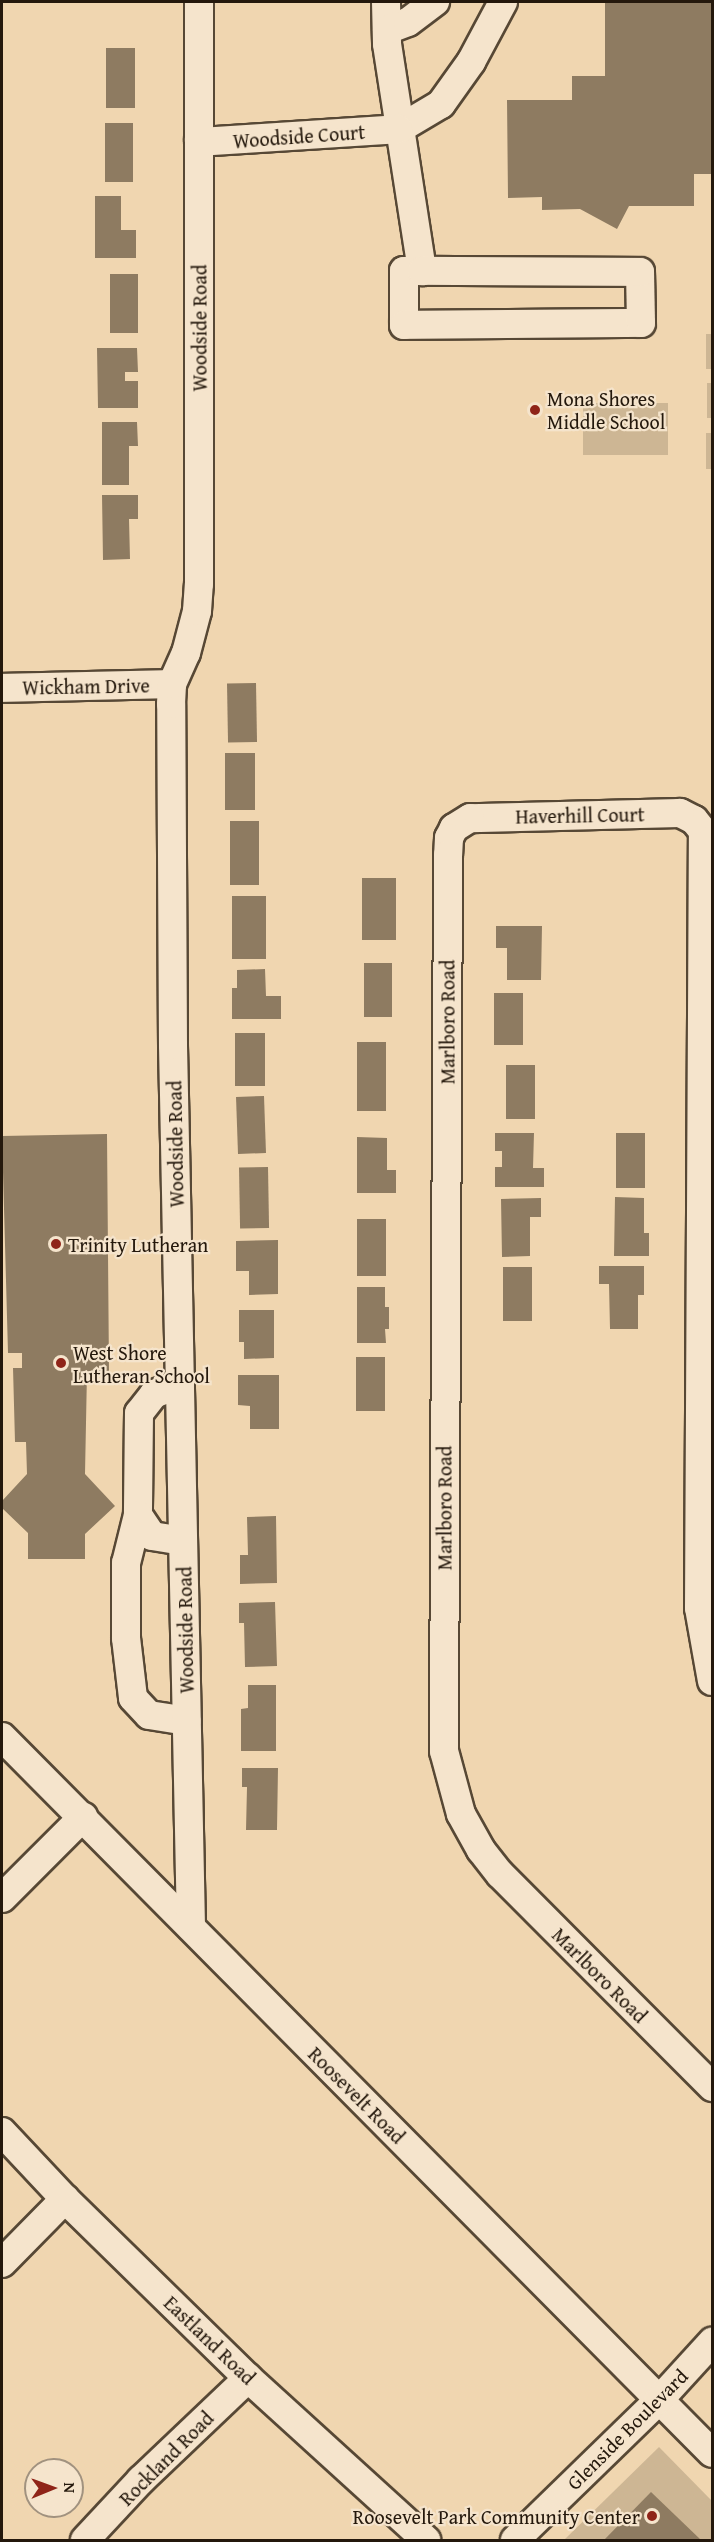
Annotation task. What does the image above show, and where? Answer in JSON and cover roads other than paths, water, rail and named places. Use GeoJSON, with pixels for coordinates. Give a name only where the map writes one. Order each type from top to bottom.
{"type":"FeatureCollection","features":[{"type":"Feature","properties":{"kind":"street","name":"Woodside Road"},"geometry":{"type":"LineString","coordinates":[[186,653],[197,611],[199,584],[200,2]]}},
{"type":"Feature","properties":{"kind":"street"},"geometry":{"type":"LineString","coordinates":[[386,2],[387,30],[399,129],[422,271]]}},
{"type":"Feature","properties":{"kind":"street"},"geometry":{"type":"LineString","coordinates":[[387,30],[408,22],[435,2]]}},
{"type":"Feature","properties":{"kind":"street"},"geometry":{"type":"LineString","coordinates":[[399,129],[441,104],[471,62],[503,2]]}},
{"type":"Feature","properties":{"kind":"street","name":"Woodside Court"},"geometry":{"type":"LineString","coordinates":[[199,142],[399,129]]}},
{"type":"Feature","properties":{"kind":"street"},"geometry":{"type":"LineString","coordinates":[[404,271],[422,271],[640,272],[641,323],[404,325],[404,271]]}},
{"type":"Feature","properties":{"kind":"street","name":"Wickham Drive"},"geometry":{"type":"LineString","coordinates":[[2,688],[172,684],[186,653]]}},
{"type":"Feature","properties":{"kind":"street","name":"Woodside Road"},"geometry":{"type":"LineString","coordinates":[[172,684],[173,1022],[190,1927]]}},
{"type":"Feature","properties":{"kind":"street","name":"Haverhill Court"},"geometry":{"type":"LineString","coordinates":[[454,828],[470,818],[680,813],[694,820],[703,831],[699,1608],[712,1681]]}},
{"type":"Feature","properties":{"kind":"street","name":"Marlboro Road"},"geometry":{"type":"LineString","coordinates":[[454,828],[449,838],[448,855],[444,1751],[461,1814],[481,1850],[500,1874],[712,2087]]}},
{"type":"Feature","properties":{"kind":"street"},"geometry":{"type":"LineString","coordinates":[[180,1384],[154,1394],[139,1413],[138,1515],[126,1563],[126,1638],[133,1698],[149,1715],[187,1721]]}},
{"type":"Feature","properties":{"kind":"street"},"geometry":{"type":"LineString","coordinates":[[138,1515],[152,1536],[183,1541]]}},
{"type":"Feature","properties":{"kind":"street","name":"Roosevelt Road"},"geometry":{"type":"LineString","coordinates":[[2,1737],[712,2453]]}},
{"type":"Feature","properties":{"kind":"street"},"geometry":{"type":"LineString","coordinates":[[2,1898],[83,1817]]}},
{"type":"Feature","properties":{"kind":"street","name":"Eastland Road"},"geometry":{"type":"LineString","coordinates":[[2,2132],[65,2199],[248,2378],[426,2541]]}},
{"type":"Feature","properties":{"kind":"street"},"geometry":{"type":"LineString","coordinates":[[2,2263],[65,2199]]}},
{"type":"Feature","properties":{"kind":"street","name":"Glenside Boulevard"},"geometry":{"type":"LineString","coordinates":[[515,2541],[659,2400],[712,2342]]}},
{"type":"Feature","properties":{"kind":"street","name":"Rockland Road"},"geometry":{"type":"LineString","coordinates":[[86,2541],[141,2480],[248,2378]]}},
{"type":"Feature","properties":{"kind":"place","name":"Mona Shores Middle School"},"geometry":{"type":"Point","coordinates":[535,410]}},
{"type":"Feature","properties":{"kind":"place","name":"Trinity Lutheran"},"geometry":{"type":"Point","coordinates":[56,1244]}},
{"type":"Feature","properties":{"kind":"place","name":"West Shore Lutheran School"},"geometry":{"type":"Point","coordinates":[61,1363]}},
{"type":"Feature","properties":{"kind":"place","name":"Roosevelt Park Community Center"},"geometry":{"type":"Point","coordinates":[652,2516]}}]}
